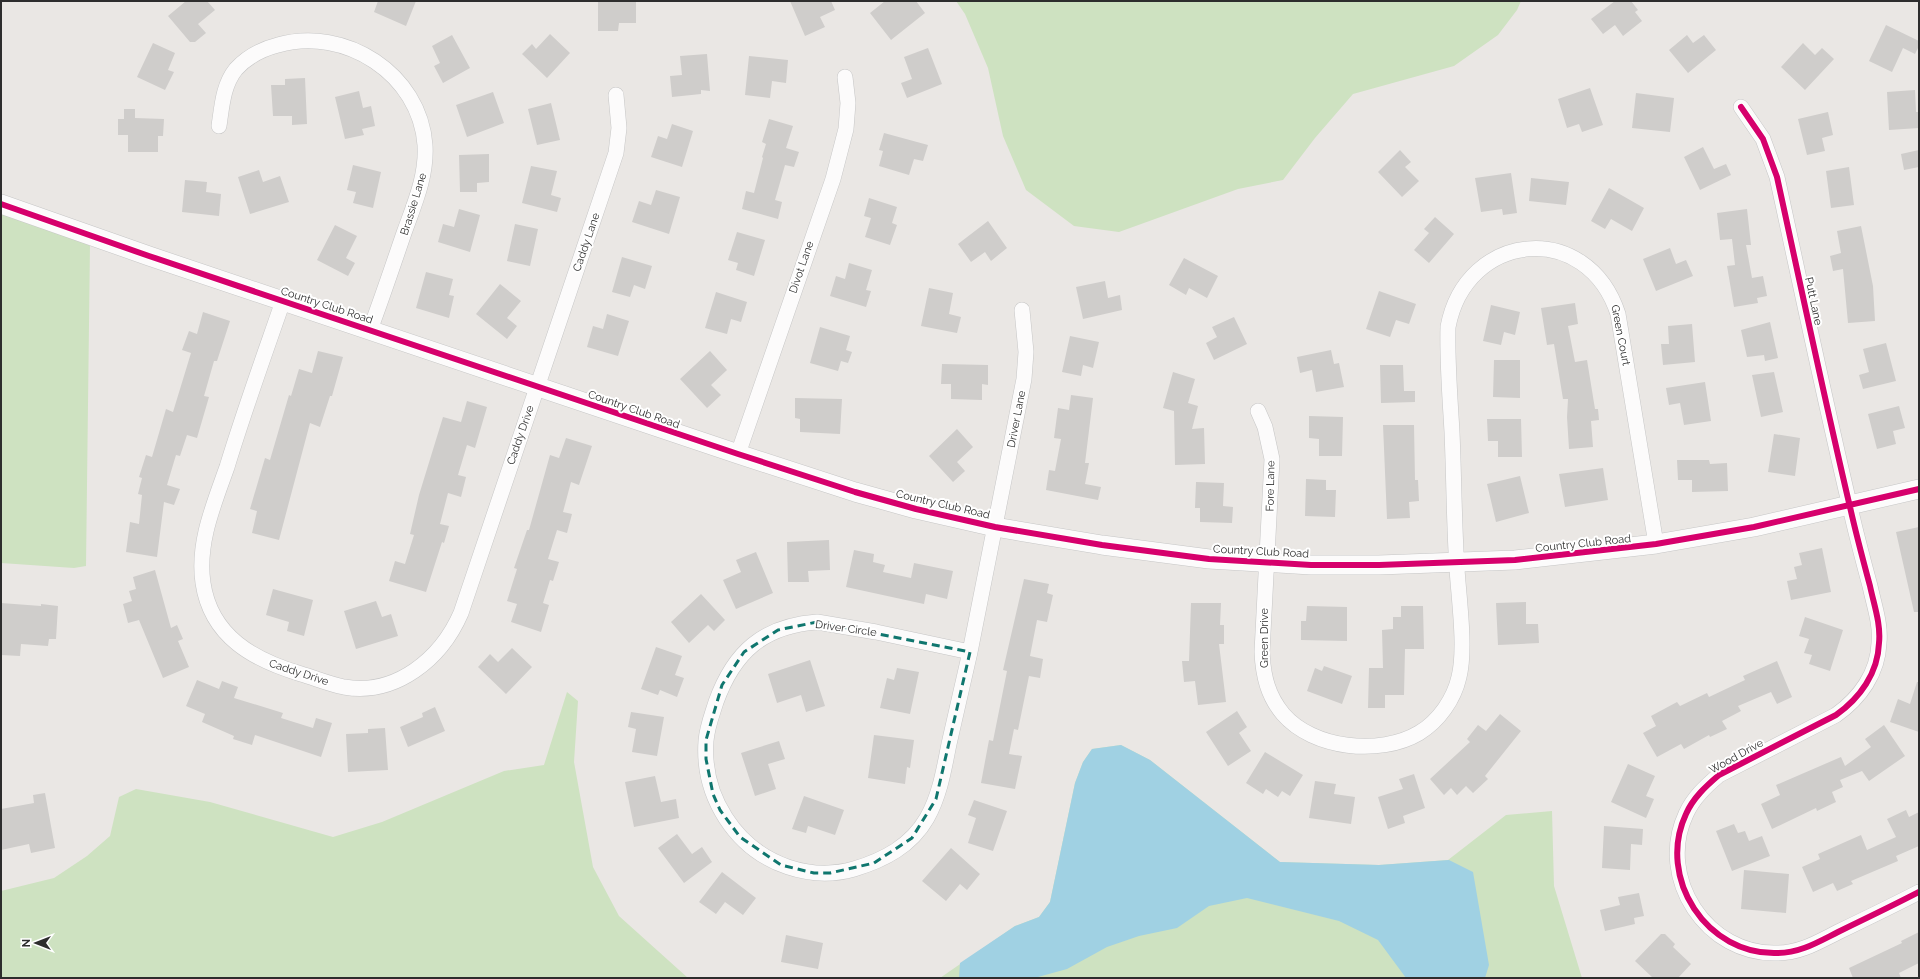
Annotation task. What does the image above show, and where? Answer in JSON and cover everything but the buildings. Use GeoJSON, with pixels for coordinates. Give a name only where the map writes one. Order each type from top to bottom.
{"type":"FeatureCollection","features":[{"type":"Feature","properties":{"kind":"street","name":"Brassie Lane"},"geometry":{"type":"LineString","coordinates":[[220,126],[222,99],[228,83],[236,69],[253,55],[284,43],[319,41],[354,50],[387,70],[406,91],[414,104],[423,131],[425,160],[423,174],[370,330]]}},
{"type":"Feature","properties":{"kind":"street","name":"Divot Lane"},"geometry":{"type":"LineString","coordinates":[[738,454],[833,179],[846,130],[848,103],[845,77]]}},
{"type":"Feature","properties":{"kind":"street","name":"Caddy Lane"},"geometry":{"type":"LineString","coordinates":[[537,387],[616,153],[619,128],[616,95]]}},
{"type":"Feature","properties":{"kind":"street","name":"Putt Lane"},"geometry":{"type":"LineString","coordinates":[[1741,107],[1753,122],[1763,139],[1777,177],[1850,506]]}},
{"type":"Feature","properties":{"kind":"street","name":"Country Club Road"},"geometry":{"type":"LineString","coordinates":[[1,204],[149,256],[537,387],[855,492],[916,509],[995,526],[1102,545],[1266,563],[1379,565],[1457,564],[1578,554],[1656,544],[1754,527],[1919,490]]}},
{"type":"Feature","properties":{"kind":"street","name":"Green Court"},"geometry":{"type":"LineString","coordinates":[[1457,564],[1448,339],[1450,315],[1460,293],[1475,274],[1484,266],[1505,254],[1530,248],[1556,251],[1581,262],[1601,279],[1614,301],[1618,314],[1656,544]]}},
{"type":"Feature","properties":{"kind":"street","name":"Caddy Drive"},"geometry":{"type":"LineString","coordinates":[[283,301],[241,422],[205,534],[201,563],[205,594],[213,614],[225,632],[232,640],[252,655],[286,670],[344,687],[374,686],[402,678],[421,666],[438,651],[455,627],[537,387]]}},
{"type":"Feature","properties":{"kind":"street","name":"Driver Lane"},"geometry":{"type":"LineString","coordinates":[[995,526],[1024,379],[1026,352],[1022,310]]}},
{"type":"Feature","properties":{"kind":"street","name":"Fore Lane"},"geometry":{"type":"LineString","coordinates":[[1258,411],[1267,432],[1272,459],[1266,563]]}},
{"type":"Feature","properties":{"kind":"street","name":"Wood Drive"},"geometry":{"type":"LineString","coordinates":[[1850,506],[1879,630],[1878,655],[1869,679],[1855,699],[1836,715],[1719,775],[1708,784],[1693,801],[1686,813],[1680,830],[1678,840],[1678,870],[1683,889],[1692,907],[1714,932],[1743,948],[1777,953],[1799,951],[1919,892]]}},
{"type":"Feature","properties":{"kind":"street","name":"Driver Circle"},"geometry":{"type":"LineString","coordinates":[[970,652],[876,632],[817,622],[790,626],[778,630],[754,643],[744,652],[728,673],[709,723],[706,740],[708,776],[720,810],[729,824],[744,841],[766,858],[797,870],[814,873],[847,871],[874,863],[903,846],[922,825],[936,799],[970,652],[995,526]]}},
{"type":"Feature","properties":{"kind":"street","name":"Green Drive"},"geometry":{"type":"LineString","coordinates":[[1266,563],[1262,652],[1263,671],[1272,698],[1283,713],[1301,730],[1317,738],[1335,744],[1360,746],[1394,742],[1419,733],[1433,722],[1444,710],[1453,694],[1459,678],[1462,660],[1457,564]]}},
{"type":"Feature","properties":{"kind":"highlighted area"},"geometry":{"type":"Polygon","coordinates":[[[817,622],[970,652],[936,799],[912,838],[874,863],[830,873],[814,873],[781,865],[740,837],[720,810],[713,794],[706,759],[706,740],[722,685],[744,652],[778,630],[817,622]]]}},
{"type":"Feature","properties":{"kind":"green space"},"geometry":{"type":"Polygon","coordinates":[[[956,1],[1521,1],[1517,10],[1498,35],[1454,66],[1353,94],[1315,138],[1283,180],[1238,189],[1119,232],[1074,226],[1026,190],[1003,136],[988,68],[965,14],[956,1]]]}},
{"type":"Feature","properties":{"kind":"green space"},"geometry":{"type":"Polygon","coordinates":[[[1,212],[90,244],[86,566],[74,568],[1,563],[1,212]]]}},
{"type":"Feature","properties":{"kind":"green space"},"geometry":{"type":"Polygon","coordinates":[[[567,692],[578,701],[574,762],[593,867],[619,916],[688,978],[1,978],[1,891],[54,878],[87,856],[110,836],[119,797],[136,789],[210,802],[333,837],[382,822],[504,771],[544,765],[567,692]]]}},
{"type":"Feature","properties":{"kind":"green space"},"geometry":{"type":"Polygon","coordinates":[[[1121,745],[1150,760],[1280,862],[1379,865],[1448,860],[1506,815],[1552,811],[1554,886],[1582,978],[940,978],[1015,926],[1039,917],[1050,902],[1075,783],[1083,762],[1092,749],[1121,745]]]}},
{"type":"Feature","properties":{"kind":"water"},"geometry":{"type":"Polygon","coordinates":[[[1121,745],[1150,760],[1280,862],[1379,865],[1449,860],[1473,872],[1489,965],[1485,978],[1406,978],[1378,940],[1339,921],[1247,898],[1209,906],[1177,928],[1139,936],[1107,947],[1067,969],[1038,977],[959,978],[960,963],[1015,926],[1039,917],[1050,902],[1075,783],[1083,762],[1092,749],[1121,745]]]}},
{"type":"Feature","properties":{"kind":"cycle path"},"geometry":{"type":"LineString","coordinates":[[1741,107],[1763,139],[1777,177],[1840,466],[1877,614],[1879,643],[1875,665],[1866,684],[1860,693],[1845,708],[1836,715],[1719,775],[1700,793],[1686,814],[1678,838],[1678,863],[1683,887],[1694,909],[1710,927],[1729,942],[1752,951],[1778,953],[1794,951],[1816,943],[1919,892]]}},
{"type":"Feature","properties":{"kind":"cycle path"},"geometry":{"type":"LineString","coordinates":[[1,204],[149,256],[855,492],[916,509],[995,527],[1102,545],[1209,559],[1311,565],[1379,565],[1515,560],[1656,544],[1754,527],[1919,489]]}}]}
